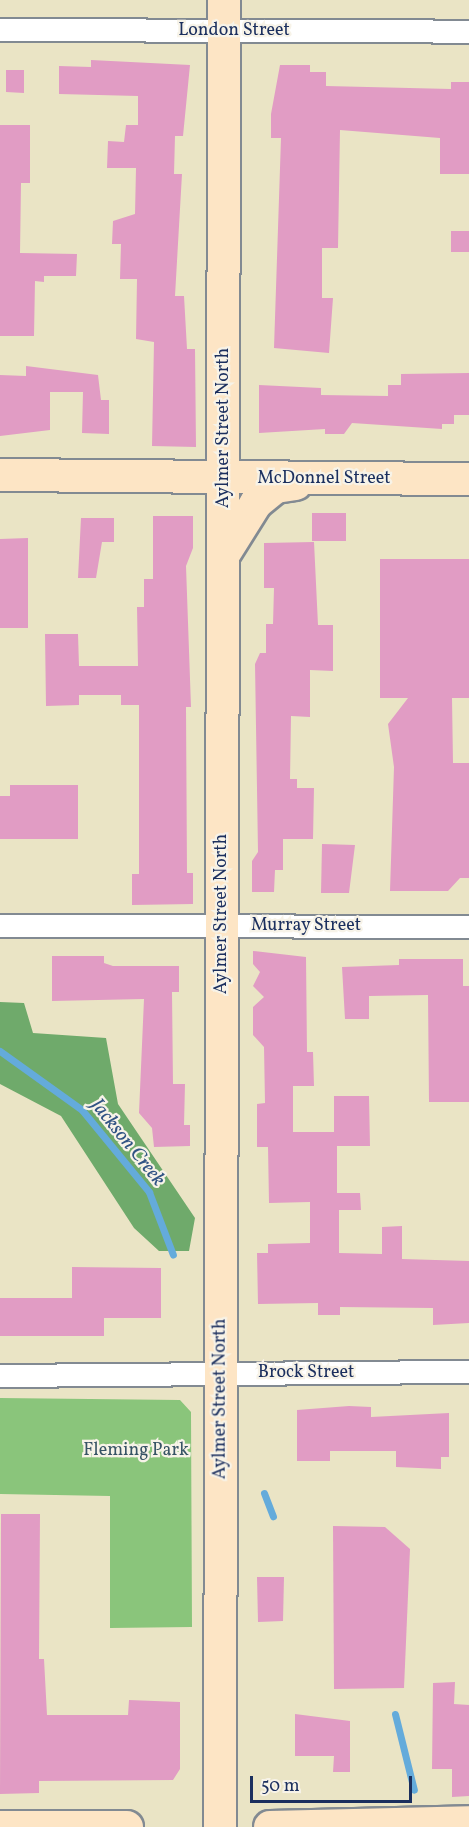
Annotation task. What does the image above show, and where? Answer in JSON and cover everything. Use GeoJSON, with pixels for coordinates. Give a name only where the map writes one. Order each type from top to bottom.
{"type":"FeatureCollection","features":[{"type":"Feature","properties":{"kind":"street","name":"Aylmer Street North"},"geometry":{"type":"LineString","coordinates":[[220,1827],[225,478],[224,0]]}},
{"type":"Feature","properties":{"kind":"street","name":"London Street"},"geometry":{"type":"LineString","coordinates":[[0,30],[469,32]]}},
{"type":"Feature","properties":{"kind":"street","name":"McDonnel Street"},"geometry":{"type":"LineString","coordinates":[[0,475],[469,479]]}},
{"type":"Feature","properties":{"kind":"street"},"geometry":{"type":"LineString","coordinates":[[223,559],[242,518],[276,487],[336,479]]}},
{"type":"Feature","properties":{"kind":"street","name":"Murray Street"},"geometry":{"type":"LineString","coordinates":[[0,926],[469,927]]}},
{"type":"Feature","properties":{"kind":"street","name":"Brock Street"},"geometry":{"type":"LineString","coordinates":[[0,1376],[469,1372]]}},
{"type":"Feature","properties":{"kind":"street"},"geometry":{"type":"LineString","coordinates":[[270,1827],[469,1822]]}},
{"type":"Feature","properties":{"kind":"street"},"geometry":{"type":"LineString","coordinates":[[0,1827],[127,1827]]}},
{"type":"Feature","properties":{"kind":"green space"},"geometry":{"type":"Polygon","coordinates":[[[0,1002],[24,1003],[33,1033],[106,1038],[118,1104],[195,1218],[189,1251],[159,1251],[134,1228],[61,1116],[0,1084],[0,1002]]]}},
{"type":"Feature","properties":{"kind":"green space","name":"Fleming Park"},"geometry":{"type":"Polygon","coordinates":[[[0,1398],[180,1400],[191,1412],[192,1627],[110,1628],[110,1496],[0,1494],[0,1398]]]}},
{"type":"Feature","properties":{"kind":"building"},"geometry":{"type":"Polygon","coordinates":[[[91,60],[190,65],[183,136],[175,136],[174,174],[182,174],[175,296],[184,296],[187,349],[195,349],[196,447],[152,446],[154,342],[136,339],[137,279],[120,279],[121,244],[112,244],[113,221],[135,214],[136,168],[107,168],[108,141],[124,142],[126,125],[138,125],[138,96],[59,94],[59,66],[91,67],[91,60]]]}},
{"type":"Feature","properties":{"kind":"building"},"geometry":{"type":"Polygon","coordinates":[[[280,65],[310,65],[310,72],[326,72],[326,86],[451,89],[451,82],[469,82],[469,174],[440,174],[440,138],[340,130],[338,248],[322,248],[322,298],[333,298],[329,353],[274,348],[281,138],[271,138],[271,114],[280,65]]]}},
{"type":"Feature","properties":{"kind":"building"},"geometry":{"type":"Polygon","coordinates":[[[6,70],[24,70],[24,93],[6,92],[6,70]]]}},
{"type":"Feature","properties":{"kind":"building"},"geometry":{"type":"Polygon","coordinates":[[[0,125],[30,125],[30,183],[21,183],[20,253],[77,254],[76,276],[44,276],[44,282],[35,281],[34,336],[0,336],[0,125]]]}},
{"type":"Feature","properties":{"kind":"building"},"geometry":{"type":"Polygon","coordinates":[[[451,231],[469,231],[469,252],[451,252],[451,231]]]}},
{"type":"Feature","properties":{"kind":"building"},"geometry":{"type":"Polygon","coordinates":[[[26,366],[98,375],[101,400],[109,400],[109,434],[82,433],[83,392],[50,392],[50,430],[0,436],[0,375],[26,376],[26,366]]]}},
{"type":"Feature","properties":{"kind":"building"},"geometry":{"type":"Polygon","coordinates":[[[469,373],[469,415],[454,415],[454,424],[442,424],[442,429],[352,423],[344,434],[325,434],[325,429],[259,433],[259,385],[321,388],[321,395],[388,396],[388,385],[401,385],[401,374],[469,373]]]}},
{"type":"Feature","properties":{"kind":"building"},"geometry":{"type":"Polygon","coordinates":[[[312,513],[346,513],[346,541],[312,541],[312,513]]]}},
{"type":"Feature","properties":{"kind":"building"},"geometry":{"type":"Polygon","coordinates":[[[153,516],[193,516],[193,548],[186,566],[191,707],[186,707],[187,873],[193,873],[193,904],[132,905],[132,874],[139,874],[139,705],[121,705],[121,695],[79,695],[79,705],[46,706],[45,634],[78,634],[79,666],[138,666],[137,607],[144,607],[144,579],[153,579],[153,516]]]}},
{"type":"Feature","properties":{"kind":"building"},"geometry":{"type":"Polygon","coordinates":[[[81,518],[114,518],[114,542],[102,542],[96,578],[78,578],[81,518]]]}},
{"type":"Feature","properties":{"kind":"building"},"geometry":{"type":"Polygon","coordinates":[[[28,538],[28,628],[0,628],[0,539],[28,538]]]}},
{"type":"Feature","properties":{"kind":"building"},"geometry":{"type":"Polygon","coordinates":[[[314,542],[318,625],[333,625],[333,671],[310,670],[310,717],[291,716],[290,779],[297,779],[297,788],[314,788],[313,839],[283,839],[283,870],[275,870],[274,892],[252,892],[252,861],[258,852],[255,664],[260,653],[266,653],[266,624],[273,624],[274,588],[264,588],[264,543],[314,542]]]}},
{"type":"Feature","properties":{"kind":"building"},"geometry":{"type":"Polygon","coordinates":[[[380,559],[469,559],[469,698],[452,698],[453,763],[469,763],[469,878],[460,878],[448,891],[390,891],[394,767],[388,724],[408,698],[380,698],[380,559]]]}},
{"type":"Feature","properties":{"kind":"building"},"geometry":{"type":"Polygon","coordinates":[[[10,785],[78,785],[78,839],[0,839],[0,796],[10,796],[10,785]]]}},
{"type":"Feature","properties":{"kind":"building"},"geometry":{"type":"Polygon","coordinates":[[[322,844],[355,845],[349,893],[321,893],[322,844]]]}},
{"type":"Feature","properties":{"kind":"building"},"geometry":{"type":"Polygon","coordinates":[[[253,951],[306,957],[307,1052],[313,1052],[314,1086],[293,1086],[293,1132],[334,1132],[334,1096],[369,1096],[370,1146],[337,1146],[337,1193],[360,1193],[361,1210],[339,1210],[339,1253],[382,1254],[382,1227],[402,1226],[402,1259],[469,1261],[469,1323],[433,1325],[433,1308],[340,1307],[340,1315],[318,1315],[318,1303],[258,1304],[257,1253],[268,1253],[268,1244],[310,1243],[310,1202],[269,1203],[268,1147],[257,1147],[257,1104],[265,1103],[264,1047],[253,1035],[253,1007],[264,997],[253,986],[260,972],[253,964],[253,951]]]}},
{"type":"Feature","properties":{"kind":"building"},"geometry":{"type":"Polygon","coordinates":[[[52,956],[104,956],[104,963],[113,966],[179,966],[179,992],[172,992],[173,1084],[185,1084],[184,1125],[190,1125],[190,1146],[154,1147],[152,1128],[139,1113],[144,999],[52,1001],[52,956]]]}},
{"type":"Feature","properties":{"kind":"building"},"geometry":{"type":"Polygon","coordinates":[[[399,959],[463,959],[463,986],[469,986],[469,1102],[429,1102],[428,995],[369,996],[369,1019],[345,1019],[342,967],[399,965],[399,959]]]}},
{"type":"Feature","properties":{"kind":"building"},"geometry":{"type":"Polygon","coordinates":[[[72,1267],[161,1268],[161,1318],[104,1318],[104,1336],[0,1336],[0,1298],[72,1298],[72,1267]]]}},
{"type":"Feature","properties":{"kind":"building"},"geometry":{"type":"Polygon","coordinates":[[[349,1406],[371,1407],[371,1417],[449,1413],[449,1457],[441,1457],[441,1469],[396,1467],[396,1451],[330,1451],[330,1461],[297,1461],[297,1410],[349,1406]]]}},
{"type":"Feature","properties":{"kind":"building"},"geometry":{"type":"Polygon","coordinates":[[[1,1514],[40,1514],[39,1659],[44,1659],[47,1715],[128,1715],[129,1700],[180,1702],[180,1769],[173,1780],[39,1781],[39,1793],[0,1794],[1,1514]]]}},
{"type":"Feature","properties":{"kind":"building"},"geometry":{"type":"Polygon","coordinates":[[[333,1526],[385,1527],[410,1549],[404,1688],[334,1689],[333,1526]]]}},
{"type":"Feature","properties":{"kind":"building"},"geometry":{"type":"Polygon","coordinates":[[[257,1577],[284,1577],[283,1621],[258,1622],[257,1577]]]}},
{"type":"Feature","properties":{"kind":"building"},"geometry":{"type":"Polygon","coordinates":[[[455,1682],[454,1704],[469,1705],[469,1796],[452,1797],[452,1769],[432,1769],[433,1683],[455,1682]]]}},
{"type":"Feature","properties":{"kind":"building"},"geometry":{"type":"Polygon","coordinates":[[[295,1714],[350,1721],[350,1772],[333,1772],[334,1756],[295,1756],[295,1714]]]}},
{"type":"Feature","properties":{"kind":"waterway","name":"Jackson Creek"},"geometry":{"type":"LineString","coordinates":[[0,1051],[82,1110],[149,1192],[173,1255]]}},
{"type":"Feature","properties":{"kind":"waterway"},"geometry":{"type":"LineString","coordinates":[[264,1493],[273,1516]]}},
{"type":"Feature","properties":{"kind":"waterway","name":"Jackson Creek"},"geometry":{"type":"LineString","coordinates":[[395,1714],[414,1790]]}}]}
